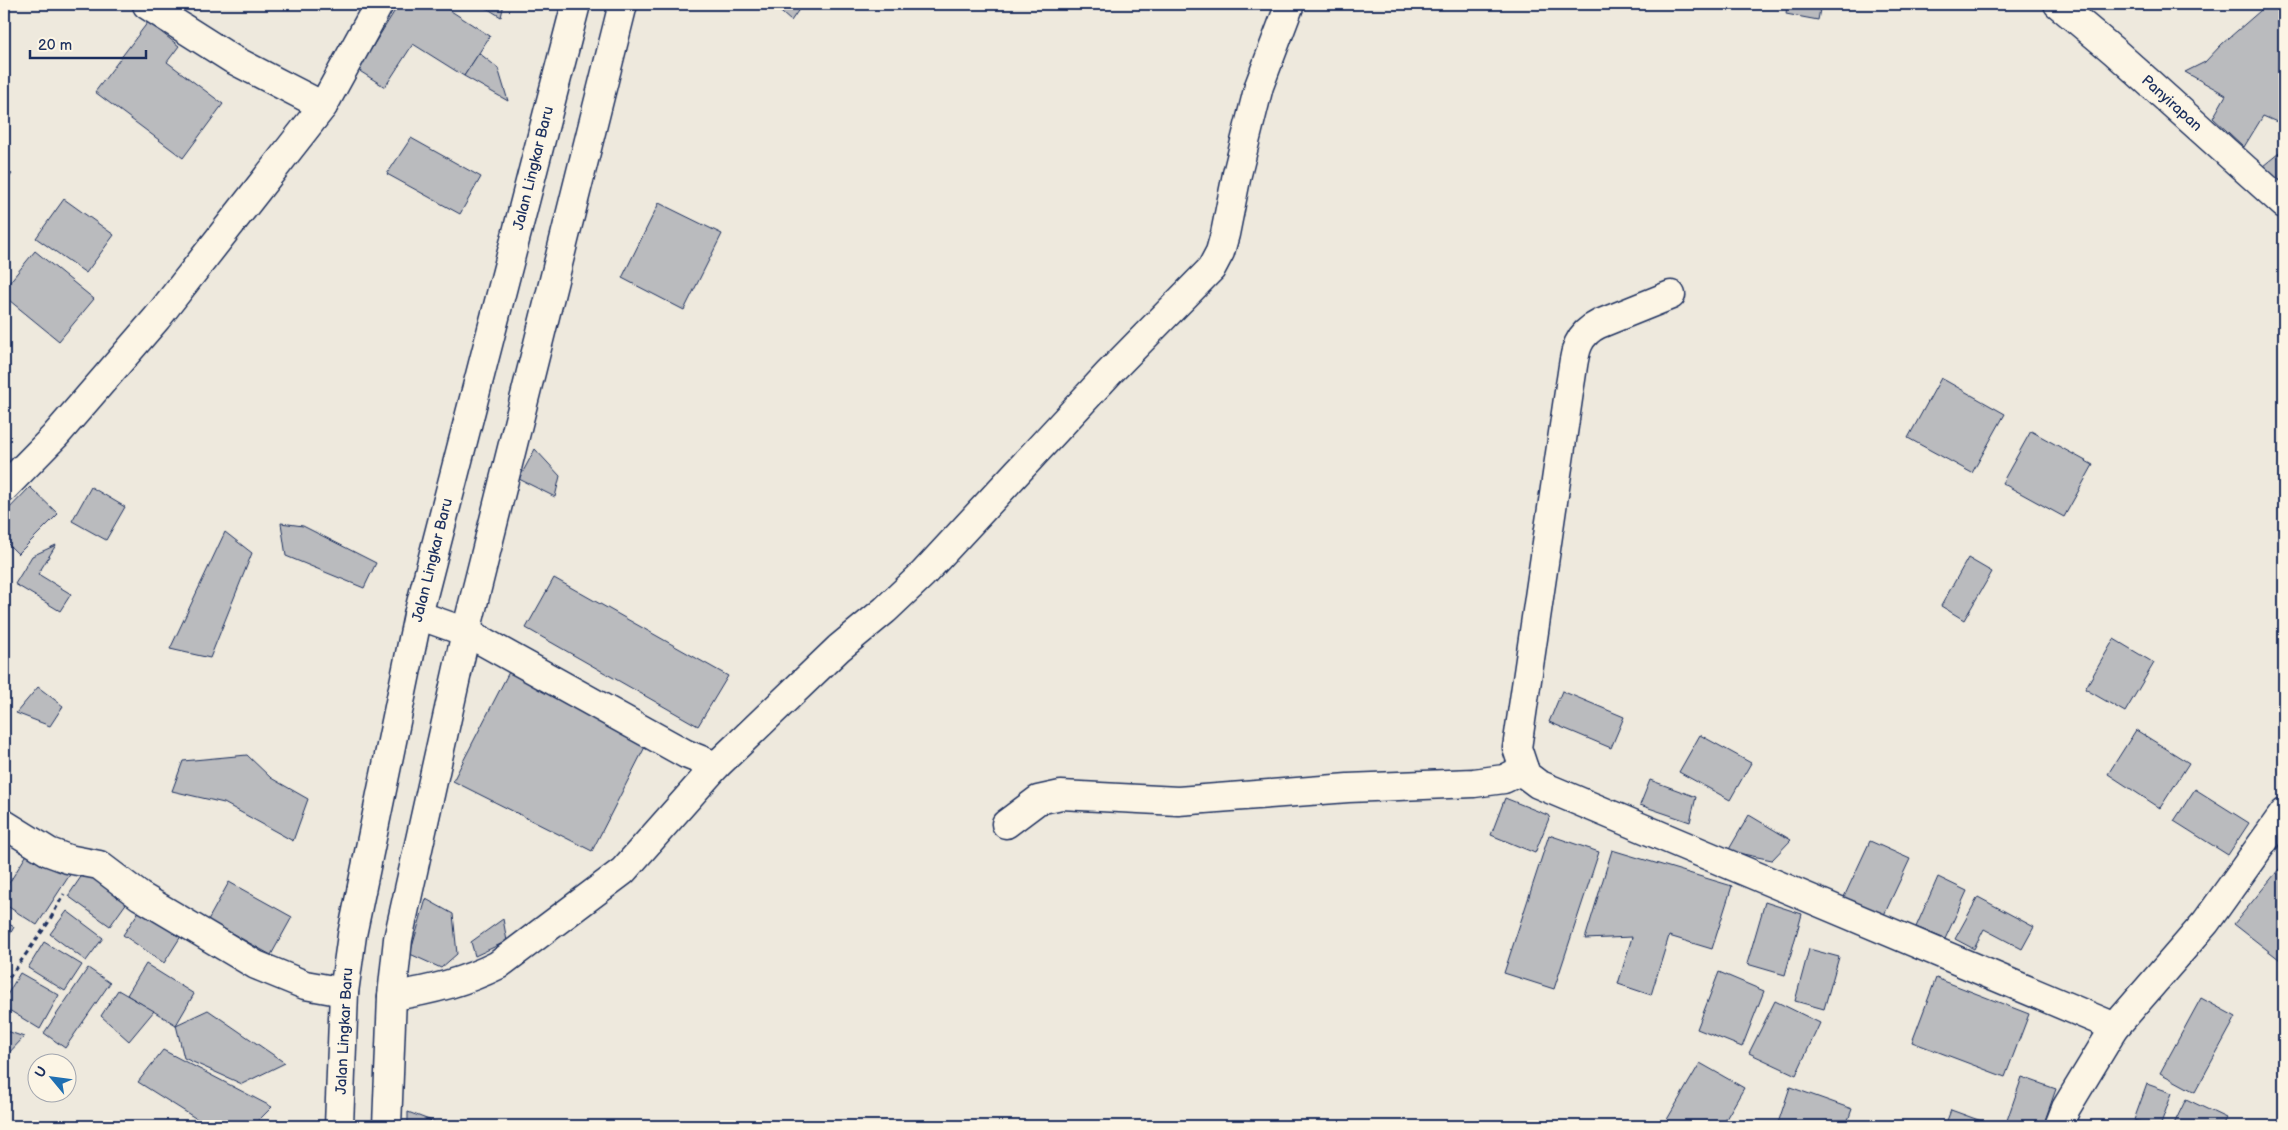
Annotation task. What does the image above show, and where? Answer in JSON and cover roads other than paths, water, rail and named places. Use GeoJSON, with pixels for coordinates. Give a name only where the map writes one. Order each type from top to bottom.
{"type":"FeatureCollection","features":[{"type":"Feature","properties":{"kind":"main road"},"geometry":{"type":"LineString","coordinates":[[4,488],[55,436],[158,318],[323,106],[379,4]]}},
{"type":"Feature","properties":{"kind":"main road","name":"Jalan Lingkar Baru"},"geometry":{"type":"LineString","coordinates":[[339,1126],[344,992],[352,935],[418,615],[576,4]]}},
{"type":"Feature","properties":{"kind":"main road"},"geometry":{"type":"LineString","coordinates":[[388,1126],[392,996],[398,939],[466,632],[623,4]]}},
{"type":"Feature","properties":{"kind":"main road"},"geometry":{"type":"LineString","coordinates":[[392,996],[427,991],[479,975],[498,965],[623,872],[716,766],[838,648],[885,610],[923,574],[1109,373],[1211,269],[1220,252],[1225,234],[1237,174],[1259,86],[1290,4]]}},
{"type":"Feature","properties":{"kind":"main road","name":"Panyirapan"},"geometry":{"type":"LineString","coordinates":[[2058,4],[2115,52],[2284,204]]}},
{"type":"Feature","properties":{"kind":"main road"},"geometry":{"type":"LineString","coordinates":[[147,5],[232,59],[323,106]]}},
{"type":"Feature","properties":{"kind":"main road"},"geometry":{"type":"LineString","coordinates":[[1671,295],[1590,328],[1579,339],[1570,386],[1517,748],[1526,775],[1538,784],[2115,1027]]}},
{"type":"Feature","properties":{"kind":"main road"},"geometry":{"type":"LineString","coordinates":[[418,615],[466,632],[686,754],[716,766]]}},
{"type":"Feature","properties":{"kind":"main road"},"geometry":{"type":"LineString","coordinates":[[1006,824],[1038,800],[1061,795],[1178,801],[1348,788],[1474,783],[1504,779],[1524,769]]}},
{"type":"Feature","properties":{"kind":"main road"},"geometry":{"type":"LineString","coordinates":[[2059,1126],[2066,1108],[2115,1027],[2206,922],[2284,813]]}},
{"type":"Feature","properties":{"kind":"main road"},"geometry":{"type":"LineString","coordinates":[[4,824],[49,852],[68,859],[99,865],[140,896],[256,964],[305,985],[344,992]]}}]}
